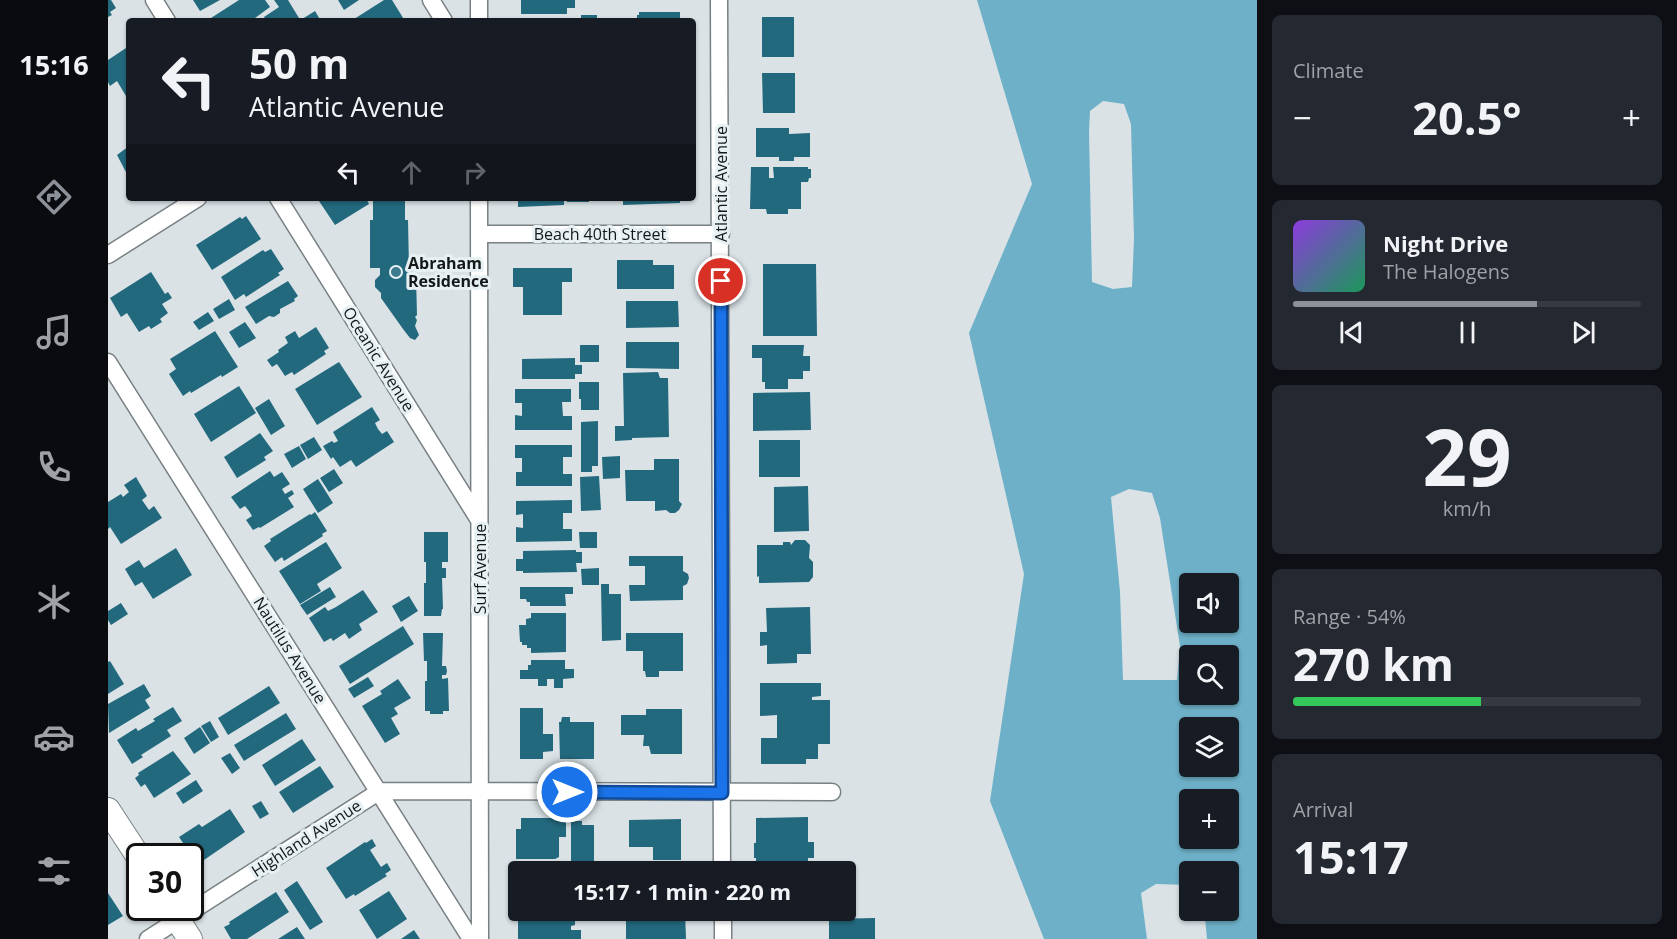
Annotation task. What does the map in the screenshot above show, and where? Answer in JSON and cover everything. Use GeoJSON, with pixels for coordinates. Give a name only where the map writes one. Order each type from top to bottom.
{"type":"FeatureCollection","features":[{"type":"Feature","properties":{"kind":"main road"},"geometry":{"type":"LineString","coordinates":[[108,810],[130,843]]}},
{"type":"Feature","properties":{"kind":"street"},"geometry":{"type":"LineString","coordinates":[[154,0],[165,18]]}},
{"type":"Feature","properties":{"kind":"street"},"geometry":{"type":"LineString","coordinates":[[431,0],[442,18]]}},
{"type":"Feature","properties":{"kind":"street"},"geometry":{"type":"LineString","coordinates":[[477,18],[479,0]]}},
{"type":"Feature","properties":{"kind":"street","name":"Atlantic Avenue"},"geometry":{"type":"LineString","coordinates":[[719,0],[722,861]]}},
{"type":"Feature","properties":{"kind":"street"},"geometry":{"type":"LineString","coordinates":[[108,255],[193,201]]}},
{"type":"Feature","properties":{"kind":"street","name":"Oceanic Avenue"},"geometry":{"type":"LineString","coordinates":[[280,201],[479,520]]}},
{"type":"Feature","properties":{"kind":"street","name":"Surf Avenue"},"geometry":{"type":"LineString","coordinates":[[479,201],[480,939]]}},
{"type":"Feature","properties":{"kind":"street","name":"Beach 40th Street"},"geometry":{"type":"LineString","coordinates":[[479,234],[721,234]]}},
{"type":"Feature","properties":{"kind":"street","name":"Nautilus Avenue"},"geometry":{"type":"LineString","coordinates":[[108,362],[471,939]]}},
{"type":"Feature","properties":{"kind":"street","name":"Highland Avenue"},"geometry":{"type":"LineString","coordinates":[[148,939],[180,922],[380,791],[832,792]]}},
{"type":"Feature","properties":{"kind":"street"},"geometry":{"type":"LineString","coordinates":[[723,921],[723,939]]}},
{"type":"Feature","properties":{"kind":"water"},"geometry":{"type":"Polygon","coordinates":[[[977,0],[1257,0],[1257,939],[1044,939],[990,801],[1024,574],[969,333],[1032,184],[977,0]]]}},
{"type":"Feature","properties":{"kind":"pier"},"geometry":{"type":"Polygon","coordinates":[[[1103,101],[1124,104],[1131,124],[1134,239],[1132,287],[1113,289],[1092,282],[1090,111],[1103,101]]]}},
{"type":"Feature","properties":{"kind":"pier"},"geometry":{"type":"Polygon","coordinates":[[[1129,489],[1152,493],[1160,518],[1180,645],[1177,680],[1123,680],[1120,592],[1111,497],[1129,489]]]}},
{"type":"Feature","properties":{"kind":"pier"},"geometry":{"type":"Polygon","coordinates":[[[1156,884],[1179,885],[1179,921],[1205,921],[1207,939],[1147,939],[1141,893],[1156,884]]]}},
{"type":"Feature","properties":{"kind":"building"},"geometry":{"type":"Polygon","coordinates":[[[108,0],[111,0],[116,8],[110,12],[112,15],[108,17],[108,0]]]}},
{"type":"Feature","properties":{"kind":"building"},"geometry":{"type":"Polygon","coordinates":[[[193,0],[220,0],[200,11],[193,0]]]}},
{"type":"Feature","properties":{"kind":"building"},"geometry":{"type":"Polygon","coordinates":[[[239,0],[265,0],[270,7],[255,18],[211,18],[239,0]]]}},
{"type":"Feature","properties":{"kind":"building"},"geometry":{"type":"Polygon","coordinates":[[[274,0],[288,0],[299,18],[264,18],[279,7],[274,0]]]}},
{"type":"Feature","properties":{"kind":"building"},"geometry":{"type":"Polygon","coordinates":[[[338,0],[359,0],[344,10],[338,0]]]}},
{"type":"Feature","properties":{"kind":"building"},"geometry":{"type":"Polygon","coordinates":[[[384,0],[392,0],[403,18],[356,18],[384,0]]]}},
{"type":"Feature","properties":{"kind":"building"},"geometry":{"type":"Polygon","coordinates":[[[521,0],[575,0],[575,8],[567,8],[567,14],[521,14],[521,0]]]}},
{"type":"Feature","properties":{"kind":"building"},"geometry":{"type":"Polygon","coordinates":[[[315,11],[319,18],[304,18],[315,11]]]}},
{"type":"Feature","properties":{"kind":"building"},"geometry":{"type":"Polygon","coordinates":[[[639,12],[680,12],[680,18],[637,18],[639,12]]]}},
{"type":"Feature","properties":{"kind":"building"},"geometry":{"type":"Polygon","coordinates":[[[581,15],[597,15],[597,18],[581,18],[581,15]]]}},
{"type":"Feature","properties":{"kind":"building"},"geometry":{"type":"Polygon","coordinates":[[[762,17],[794,17],[794,57],[762,57],[762,17]]]}},
{"type":"Feature","properties":{"kind":"building"},"geometry":{"type":"Polygon","coordinates":[[[126,48],[126,96],[117,81],[110,86],[108,82],[108,60],[126,48]]]}},
{"type":"Feature","properties":{"kind":"building"},"geometry":{"type":"Polygon","coordinates":[[[762,73],[795,73],[795,113],[763,113],[762,73]]]}},
{"type":"Feature","properties":{"kind":"building"},"geometry":{"type":"Polygon","coordinates":[[[756,128],[789,128],[789,134],[810,133],[810,157],[794,157],[794,161],[779,161],[779,157],[756,157],[756,128]]]}},
{"type":"Feature","properties":{"kind":"building"},"geometry":{"type":"Polygon","coordinates":[[[126,148],[126,172],[117,155],[126,148]]]}},
{"type":"Feature","properties":{"kind":"building"},"geometry":{"type":"Polygon","coordinates":[[[751,167],[769,167],[769,178],[774,178],[773,167],[808,167],[811,169],[811,178],[808,182],[801,182],[801,209],[788,209],[788,214],[767,214],[766,209],[750,209],[751,167]]]}},
{"type":"Feature","properties":{"kind":"building"},"geometry":{"type":"Polygon","coordinates":[[[319,201],[368,201],[369,204],[335,225],[319,201]]]}},
{"type":"Feature","properties":{"kind":"building","name":"Abraham Residence"},"geometry":{"type":"Polygon","coordinates":[[[373,201],[405,201],[405,220],[408,220],[409,268],[416,276],[417,315],[415,317],[417,320],[415,326],[419,335],[415,340],[410,338],[403,329],[375,287],[380,268],[370,268],[370,220],[373,220],[373,201]]]}},
{"type":"Feature","properties":{"kind":"building"},"geometry":{"type":"Polygon","coordinates":[[[518,201],[564,201],[564,205],[518,207],[518,201]]]}},
{"type":"Feature","properties":{"kind":"building"},"geometry":{"type":"Polygon","coordinates":[[[623,201],[680,201],[680,203],[623,205],[623,201]]]}},
{"type":"Feature","properties":{"kind":"building"},"geometry":{"type":"Polygon","coordinates":[[[246,216],[261,239],[212,270],[196,245],[240,217],[242,219],[246,216]]]}},
{"type":"Feature","properties":{"kind":"building"},"geometry":{"type":"Polygon","coordinates":[[[271,249],[284,269],[278,273],[280,275],[246,297],[244,294],[235,300],[221,277],[263,250],[265,252],[271,249]]]}},
{"type":"Feature","properties":{"kind":"building"},"geometry":{"type":"Polygon","coordinates":[[[617,260],[653,260],[653,265],[674,265],[674,289],[617,289],[617,260]]]}},
{"type":"Feature","properties":{"kind":"building"},"geometry":{"type":"Polygon","coordinates":[[[763,264],[816,264],[817,336],[763,336],[763,264]]]}},
{"type":"Feature","properties":{"kind":"building"},"geometry":{"type":"Polygon","coordinates":[[[513,268],[572,268],[572,282],[562,282],[562,315],[523,315],[523,287],[513,287],[513,268]]]}},
{"type":"Feature","properties":{"kind":"building"},"geometry":{"type":"Polygon","coordinates":[[[151,272],[165,294],[168,292],[172,298],[162,304],[168,313],[160,319],[162,322],[151,329],[149,326],[139,332],[127,313],[121,317],[110,298],[151,272]]]}},
{"type":"Feature","properties":{"kind":"building"},"geometry":{"type":"Polygon","coordinates":[[[288,281],[298,296],[294,299],[295,301],[280,309],[280,313],[274,317],[269,316],[256,324],[245,307],[288,281]]]}},
{"type":"Feature","properties":{"kind":"building"},"geometry":{"type":"Polygon","coordinates":[[[229,299],[235,310],[219,319],[213,309],[229,299]]]}},
{"type":"Feature","properties":{"kind":"building"},"geometry":{"type":"Polygon","coordinates":[[[626,301],[678,301],[679,327],[626,328],[626,301]]]}},
{"type":"Feature","properties":{"kind":"building"},"geometry":{"type":"Polygon","coordinates":[[[208,312],[214,321],[199,330],[193,322],[208,312]]]}},
{"type":"Feature","properties":{"kind":"building"},"geometry":{"type":"Polygon","coordinates":[[[245,322],[256,338],[239,348],[229,332],[245,322]]]}},
{"type":"Feature","properties":{"kind":"building"},"geometry":{"type":"Polygon","coordinates":[[[316,327],[329,348],[324,351],[326,354],[294,375],[292,372],[285,376],[277,364],[272,367],[267,360],[288,343],[285,337],[295,331],[299,338],[316,327]]]}},
{"type":"Feature","properties":{"kind":"building"},"geometry":{"type":"Polygon","coordinates":[[[215,331],[238,367],[183,396],[169,374],[176,369],[170,359],[215,331]]]}},
{"type":"Feature","properties":{"kind":"building"},"geometry":{"type":"Polygon","coordinates":[[[626,342],[679,342],[679,369],[626,368],[626,342]]]}},
{"type":"Feature","properties":{"kind":"building"},"geometry":{"type":"Polygon","coordinates":[[[580,345],[599,345],[599,362],[580,362],[580,345]]]}},
{"type":"Feature","properties":{"kind":"building"},"geometry":{"type":"Polygon","coordinates":[[[752,345],[804,345],[803,356],[810,356],[810,371],[803,371],[803,379],[788,379],[788,389],[765,389],[765,382],[762,382],[762,358],[752,358],[752,345]]]}},
{"type":"Feature","properties":{"kind":"building"},"geometry":{"type":"Polygon","coordinates":[[[575,358],[575,365],[582,365],[582,374],[575,374],[575,379],[522,379],[522,359],[575,358]]]}},
{"type":"Feature","properties":{"kind":"building"},"geometry":{"type":"Polygon","coordinates":[[[339,362],[362,397],[317,425],[295,389],[339,362]]]}},
{"type":"Feature","properties":{"kind":"building"},"geometry":{"type":"Polygon","coordinates":[[[658,372],[660,378],[668,378],[669,437],[615,441],[615,426],[624,426],[623,373],[658,372]]]}},
{"type":"Feature","properties":{"kind":"building"},"geometry":{"type":"Polygon","coordinates":[[[579,382],[599,382],[599,410],[581,410],[579,382]]]}},
{"type":"Feature","properties":{"kind":"building"},"geometry":{"type":"Polygon","coordinates":[[[239,386],[256,413],[211,442],[194,414],[239,386]]]}},
{"type":"Feature","properties":{"kind":"building"},"geometry":{"type":"Polygon","coordinates":[[[515,389],[571,389],[571,402],[562,402],[563,416],[572,416],[572,430],[515,430],[515,415],[522,416],[522,403],[515,403],[515,389]]]}},
{"type":"Feature","properties":{"kind":"building"},"geometry":{"type":"Polygon","coordinates":[[[810,392],[811,430],[753,431],[753,393],[810,392]]]}},
{"type":"Feature","properties":{"kind":"building"},"geometry":{"type":"Polygon","coordinates":[[[269,399],[285,426],[271,435],[255,408],[269,399]]]}},
{"type":"Feature","properties":{"kind":"building"},"geometry":{"type":"Polygon","coordinates":[[[372,407],[380,420],[375,423],[378,429],[382,434],[387,431],[394,442],[356,467],[351,460],[340,467],[333,457],[331,459],[323,446],[332,441],[334,443],[338,441],[333,432],[372,407]]]}},
{"type":"Feature","properties":{"kind":"building"},"geometry":{"type":"Polygon","coordinates":[[[598,421],[598,466],[592,466],[592,472],[581,472],[581,422],[598,421]]]}},
{"type":"Feature","properties":{"kind":"building"},"geometry":{"type":"Polygon","coordinates":[[[260,433],[273,451],[264,457],[266,460],[237,478],[224,457],[260,433]]]}},
{"type":"Feature","properties":{"kind":"building"},"geometry":{"type":"Polygon","coordinates":[[[314,437],[322,450],[308,459],[300,445],[314,437]]]}},
{"type":"Feature","properties":{"kind":"building"},"geometry":{"type":"Polygon","coordinates":[[[759,440],[800,440],[800,477],[759,477],[759,440]]]}},
{"type":"Feature","properties":{"kind":"building"},"geometry":{"type":"Polygon","coordinates":[[[515,445],[572,445],[572,457],[563,457],[563,474],[572,474],[572,486],[516,486],[516,472],[522,472],[522,458],[515,458],[515,445]]]}},
{"type":"Feature","properties":{"kind":"building"},"geometry":{"type":"Polygon","coordinates":[[[299,446],[306,459],[292,468],[284,454],[299,446]]]}},
{"type":"Feature","properties":{"kind":"building"},"geometry":{"type":"Polygon","coordinates":[[[620,456],[620,478],[603,479],[602,457],[620,456]]]}},
{"type":"Feature","properties":{"kind":"building"},"geometry":{"type":"Polygon","coordinates":[[[654,459],[679,459],[679,501],[682,504],[675,513],[666,510],[655,511],[655,501],[626,501],[625,470],[654,470],[654,459]]]}},
{"type":"Feature","properties":{"kind":"building"},"geometry":{"type":"Polygon","coordinates":[[[334,469],[343,483],[329,492],[320,478],[334,469]]]}},
{"type":"Feature","properties":{"kind":"building"},"geometry":{"type":"Polygon","coordinates":[[[270,471],[274,477],[282,472],[290,484],[282,489],[285,494],[292,490],[294,494],[288,498],[294,507],[253,530],[246,520],[252,516],[249,511],[245,506],[240,509],[231,497],[270,471]]]}},
{"type":"Feature","properties":{"kind":"building"},"geometry":{"type":"Polygon","coordinates":[[[599,476],[601,510],[581,511],[580,477],[599,476]]]}},
{"type":"Feature","properties":{"kind":"building"},"geometry":{"type":"Polygon","coordinates":[[[136,477],[147,496],[142,500],[149,510],[154,506],[162,518],[121,544],[110,527],[108,529],[108,502],[121,494],[123,497],[129,492],[124,485],[136,477]]]}},
{"type":"Feature","properties":{"kind":"building"},"geometry":{"type":"Polygon","coordinates":[[[318,479],[333,503],[318,513],[303,489],[318,479]]]}},
{"type":"Feature","properties":{"kind":"building"},"geometry":{"type":"Polygon","coordinates":[[[808,486],[809,531],[774,532],[774,487],[808,486]]]}},
{"type":"Feature","properties":{"kind":"building"},"geometry":{"type":"Polygon","coordinates":[[[572,500],[572,513],[563,513],[563,529],[572,529],[572,541],[516,542],[516,527],[523,528],[523,514],[516,515],[516,501],[572,500]]]}},
{"type":"Feature","properties":{"kind":"building"},"geometry":{"type":"Polygon","coordinates":[[[315,512],[327,531],[322,534],[323,536],[284,561],[282,557],[275,562],[264,546],[271,541],[270,539],[315,512]]]}},
{"type":"Feature","properties":{"kind":"building"},"geometry":{"type":"Polygon","coordinates":[[[424,532],[448,532],[448,562],[442,562],[442,568],[446,568],[446,578],[442,578],[443,609],[441,616],[424,616],[426,562],[424,562],[424,532]]]}},
{"type":"Feature","properties":{"kind":"building"},"geometry":{"type":"Polygon","coordinates":[[[579,532],[597,532],[597,548],[580,548],[579,532]]]}},
{"type":"Feature","properties":{"kind":"building"},"geometry":{"type":"Polygon","coordinates":[[[795,540],[805,540],[810,545],[809,558],[813,562],[813,577],[809,582],[759,583],[757,545],[783,545],[783,542],[790,542],[791,545],[795,540]]]}},
{"type":"Feature","properties":{"kind":"building"},"geometry":{"type":"Polygon","coordinates":[[[326,542],[342,568],[317,584],[321,591],[300,604],[279,571],[326,542]]]}},
{"type":"Feature","properties":{"kind":"building"},"geometry":{"type":"Polygon","coordinates":[[[176,548],[192,575],[153,599],[142,582],[135,586],[125,569],[139,560],[144,568],[176,548]]]}},
{"type":"Feature","properties":{"kind":"building"},"geometry":{"type":"Polygon","coordinates":[[[576,550],[576,552],[582,552],[582,563],[576,563],[577,572],[523,573],[523,571],[516,571],[516,559],[523,559],[523,551],[576,550]]]}},
{"type":"Feature","properties":{"kind":"building"},"geometry":{"type":"Polygon","coordinates":[[[629,556],[683,556],[683,571],[688,574],[689,578],[687,584],[683,586],[683,600],[630,601],[629,585],[645,585],[645,566],[629,566],[629,556]]]}},
{"type":"Feature","properties":{"kind":"building"},"geometry":{"type":"Polygon","coordinates":[[[599,568],[599,585],[582,585],[581,569],[599,568]]]}},
{"type":"Feature","properties":{"kind":"building"},"geometry":{"type":"Polygon","coordinates":[[[601,584],[609,584],[609,594],[621,594],[621,640],[602,641],[601,584]]]}},
{"type":"Feature","properties":{"kind":"building"},"geometry":{"type":"Polygon","coordinates":[[[330,587],[336,597],[307,615],[300,605],[330,587]]]}},
{"type":"Feature","properties":{"kind":"building"},"geometry":{"type":"Polygon","coordinates":[[[520,587],[573,587],[573,594],[565,594],[566,606],[530,606],[530,602],[526,599],[520,599],[520,587]]]}},
{"type":"Feature","properties":{"kind":"building"},"geometry":{"type":"Polygon","coordinates":[[[363,590],[378,612],[359,624],[362,630],[349,639],[345,633],[333,641],[331,638],[324,642],[309,618],[325,607],[328,611],[336,607],[363,590]]]}},
{"type":"Feature","properties":{"kind":"building"},"geometry":{"type":"Polygon","coordinates":[[[409,596],[418,611],[401,622],[392,606],[409,596]]]}},
{"type":"Feature","properties":{"kind":"building"},"geometry":{"type":"Polygon","coordinates":[[[121,603],[128,614],[111,625],[108,620],[108,611],[121,603]]]}},
{"type":"Feature","properties":{"kind":"building"},"geometry":{"type":"Polygon","coordinates":[[[810,607],[811,654],[797,654],[797,663],[767,664],[767,645],[760,646],[760,632],[767,632],[766,608],[810,607]]]}},
{"type":"Feature","properties":{"kind":"building"},"geometry":{"type":"Polygon","coordinates":[[[531,613],[566,613],[566,652],[531,653],[531,648],[522,645],[519,625],[526,625],[526,619],[531,618],[531,613]]]}},
{"type":"Feature","properties":{"kind":"building"},"geometry":{"type":"Polygon","coordinates":[[[403,626],[414,644],[350,684],[339,666],[403,626]]]}},
{"type":"Feature","properties":{"kind":"building"},"geometry":{"type":"Polygon","coordinates":[[[423,633],[443,633],[442,666],[446,666],[447,671],[446,675],[442,675],[442,679],[448,678],[449,711],[443,711],[443,714],[430,714],[430,711],[425,711],[427,661],[424,661],[423,633]]]}},
{"type":"Feature","properties":{"kind":"building"},"geometry":{"type":"Polygon","coordinates":[[[626,633],[683,633],[683,671],[659,671],[659,677],[646,677],[643,671],[643,651],[626,651],[626,633]]]}},
{"type":"Feature","properties":{"kind":"building"},"geometry":{"type":"Polygon","coordinates":[[[531,660],[565,660],[565,669],[574,669],[574,678],[563,679],[563,688],[554,688],[554,679],[547,679],[547,686],[538,686],[538,679],[520,679],[520,670],[528,670],[531,660]]]}},
{"type":"Feature","properties":{"kind":"building"},"geometry":{"type":"Polygon","coordinates":[[[110,661],[124,684],[108,694],[108,662],[110,661]]]}},
{"type":"Feature","properties":{"kind":"building"},"geometry":{"type":"Polygon","coordinates":[[[368,677],[374,686],[354,698],[348,689],[368,677]]]}},
{"type":"Feature","properties":{"kind":"building"},"geometry":{"type":"Polygon","coordinates":[[[398,679],[411,698],[394,708],[398,714],[391,718],[400,734],[385,743],[362,706],[382,694],[380,691],[398,679]]]}},
{"type":"Feature","properties":{"kind":"building"},"geometry":{"type":"Polygon","coordinates":[[[760,683],[821,683],[821,696],[812,697],[812,700],[830,700],[830,744],[818,744],[818,759],[806,759],[806,764],[761,764],[761,738],[777,738],[777,715],[760,716],[760,683]]]}},
{"type":"Feature","properties":{"kind":"building"},"geometry":{"type":"Polygon","coordinates":[[[144,684],[151,696],[145,700],[150,708],[109,733],[108,704],[144,684]]]}},
{"type":"Feature","properties":{"kind":"building"},"geometry":{"type":"Polygon","coordinates":[[[269,686],[280,703],[228,735],[218,718],[269,686]]]}},
{"type":"Feature","properties":{"kind":"building"},"geometry":{"type":"Polygon","coordinates":[[[173,707],[182,721],[167,730],[171,736],[141,755],[143,757],[132,764],[117,740],[136,728],[138,731],[155,721],[153,719],[173,707]]]}},
{"type":"Feature","properties":{"kind":"building"},"geometry":{"type":"Polygon","coordinates":[[[520,708],[543,708],[543,734],[553,734],[553,751],[543,752],[543,759],[520,759],[520,708]]]}},
{"type":"Feature","properties":{"kind":"building"},"geometry":{"type":"Polygon","coordinates":[[[646,709],[682,709],[682,754],[651,754],[649,746],[643,746],[644,735],[621,735],[621,715],[646,715],[646,709]]]}},
{"type":"Feature","properties":{"kind":"building"},"geometry":{"type":"Polygon","coordinates":[[[286,713],[296,729],[244,761],[234,745],[286,713]]]}},
{"type":"Feature","properties":{"kind":"building"},"geometry":{"type":"Polygon","coordinates":[[[562,717],[570,717],[570,722],[594,722],[594,759],[560,759],[559,722],[562,717]]]}},
{"type":"Feature","properties":{"kind":"building"},"geometry":{"type":"Polygon","coordinates":[[[210,721],[219,737],[211,742],[201,726],[210,721]]]}},
{"type":"Feature","properties":{"kind":"building"},"geometry":{"type":"Polygon","coordinates":[[[200,727],[210,743],[194,754],[184,738],[200,727]]]}},
{"type":"Feature","properties":{"kind":"building"},"geometry":{"type":"Polygon","coordinates":[[[302,739],[316,760],[275,786],[262,765],[302,739]]]}},
{"type":"Feature","properties":{"kind":"building"},"geometry":{"type":"Polygon","coordinates":[[[173,751],[191,774],[154,798],[145,784],[141,787],[135,778],[139,775],[138,773],[173,751]]]}},
{"type":"Feature","properties":{"kind":"building"},"geometry":{"type":"Polygon","coordinates":[[[230,753],[240,768],[232,774],[221,758],[230,753]]]}},
{"type":"Feature","properties":{"kind":"building"},"geometry":{"type":"Polygon","coordinates":[[[320,766],[334,787],[293,813],[279,792],[320,766]]]}},
{"type":"Feature","properties":{"kind":"building"},"geometry":{"type":"Polygon","coordinates":[[[196,780],[203,791],[183,804],[176,793],[196,780]]]}},
{"type":"Feature","properties":{"kind":"building"},"geometry":{"type":"Polygon","coordinates":[[[261,801],[269,814],[260,819],[252,806],[261,801]]]}},
{"type":"Feature","properties":{"kind":"building"},"geometry":{"type":"Polygon","coordinates":[[[230,809],[245,832],[204,860],[204,843],[183,843],[179,837],[199,824],[202,827],[230,809]]]}},
{"type":"Feature","properties":{"kind":"building"},"geometry":{"type":"Polygon","coordinates":[[[808,817],[808,842],[814,842],[814,858],[808,858],[808,861],[756,861],[754,843],[756,843],[756,818],[808,817]]]}},
{"type":"Feature","properties":{"kind":"building"},"geometry":{"type":"Polygon","coordinates":[[[521,818],[566,818],[566,837],[559,837],[559,857],[555,859],[516,859],[516,829],[521,829],[521,818]]]}},
{"type":"Feature","properties":{"kind":"building"},"geometry":{"type":"Polygon","coordinates":[[[681,819],[681,860],[653,860],[653,847],[629,847],[629,820],[681,819]]]}},
{"type":"Feature","properties":{"kind":"building"},"geometry":{"type":"Polygon","coordinates":[[[571,821],[582,821],[582,825],[594,825],[594,861],[571,861],[571,821]]]}},
{"type":"Feature","properties":{"kind":"building"},"geometry":{"type":"Polygon","coordinates":[[[372,839],[376,846],[370,850],[381,867],[387,863],[391,870],[385,874],[387,876],[346,899],[326,868],[372,839]]]}},
{"type":"Feature","properties":{"kind":"building"},"geometry":{"type":"Polygon","coordinates":[[[297,881],[323,922],[310,930],[284,890],[297,881]]]}},
{"type":"Feature","properties":{"kind":"building"},"geometry":{"type":"Polygon","coordinates":[[[389,891],[407,919],[377,939],[359,910],[389,891]]]}},
{"type":"Feature","properties":{"kind":"building"},"geometry":{"type":"Polygon","coordinates":[[[276,892],[289,912],[247,939],[231,939],[224,927],[276,892]]]}},
{"type":"Feature","properties":{"kind":"building"},"geometry":{"type":"Polygon","coordinates":[[[108,893],[123,916],[108,925],[108,893]]]}},
{"type":"Feature","properties":{"kind":"building"},"geometry":{"type":"Polygon","coordinates":[[[856,918],[875,918],[875,939],[829,939],[829,921],[856,921],[856,918]]]}},
{"type":"Feature","properties":{"kind":"building"},"geometry":{"type":"Polygon","coordinates":[[[518,921],[575,921],[571,930],[581,930],[581,939],[518,939],[518,921]]]}},
{"type":"Feature","properties":{"kind":"building"},"geometry":{"type":"Polygon","coordinates":[[[626,921],[685,921],[686,939],[626,939],[626,921]]]}},
{"type":"Feature","properties":{"kind":"building"},"geometry":{"type":"Polygon","coordinates":[[[297,927],[305,939],[278,939],[297,927]]]}},
{"type":"Feature","properties":{"kind":"building"},"geometry":{"type":"Polygon","coordinates":[[[414,930],[420,939],[401,939],[414,930]]]}},
{"type":"Feature","properties":{"kind":"place","name":"Abraham Residence"},"geometry":{"type":"Point","coordinates":[396,272]}},
{"type":"Feature","properties":{"kind":"route"},"geometry":{"type":"LineString","coordinates":[[567,792],[722,793],[721,281]]}}]}
